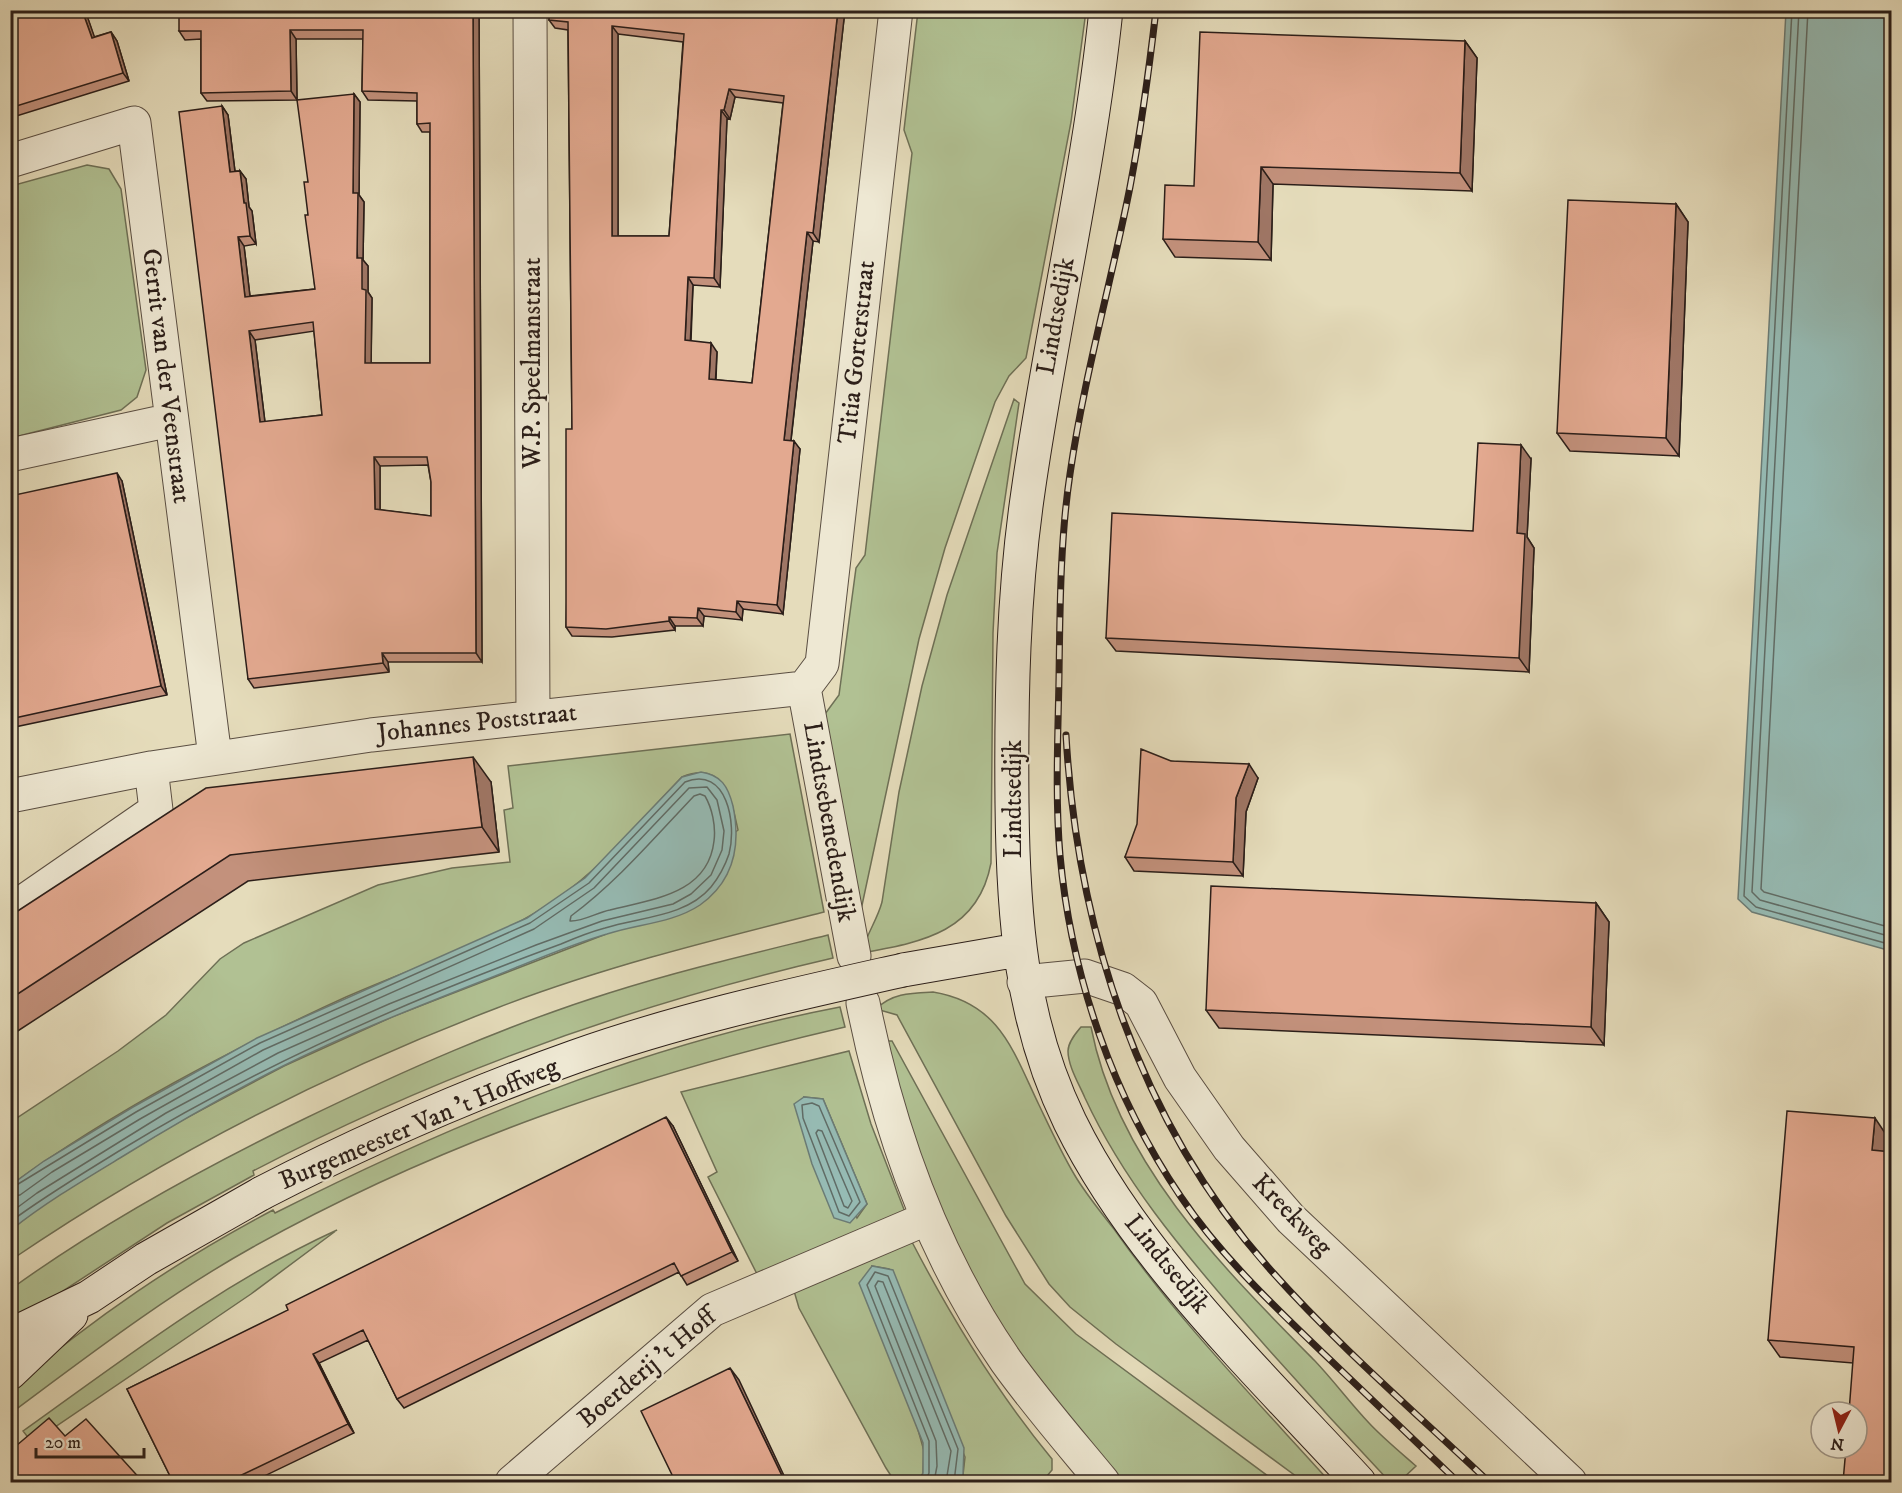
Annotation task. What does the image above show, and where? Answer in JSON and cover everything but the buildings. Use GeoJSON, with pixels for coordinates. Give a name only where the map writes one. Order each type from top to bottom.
{"type":"FeatureCollection","features":[{"type":"Feature","properties":{"kind":"street","name":"W.P. Speelmanstraat"},"geometry":{"type":"LineString","coordinates":[[530,10],[533,716]]}},
{"type":"Feature","properties":{"kind":"street","name":"Titia Gorterstraat"},"geometry":{"type":"LineString","coordinates":[[804,688],[822,663],[896,10]]}},
{"type":"Feature","properties":{"kind":"street","name":"Lindtsedijk"},"geometry":{"type":"LineString","coordinates":[[1106,10],[1090,125],[1027,496],[1015,625],[1012,799],[1014,903],[1018,950],[1033,1024],[1056,1091],[1083,1147],[1121,1207],[1197,1304],[1359,1482]]}},
{"type":"Feature","properties":{"kind":"street","name":"Gerrit van der Veenstraat"},"geometry":{"type":"LineString","coordinates":[[10,161],[134,123],[215,757]]}},
{"type":"Feature","properties":{"kind":"street"},"geometry":{"type":"LineString","coordinates":[[10,455],[171,420]]}},
{"type":"Feature","properties":{"kind":"street","name":"Johannes Poststraat"},"geometry":{"type":"LineString","coordinates":[[10,795],[215,757],[371,735],[804,688]]}},
{"type":"Feature","properties":{"kind":"street","name":"Lindtsebenedendijk"},"geometry":{"type":"LineString","coordinates":[[804,688],[854,956]]}},
{"type":"Feature","properties":{"kind":"street"},"geometry":{"type":"LineString","coordinates":[[10,911],[156,810],[151,768]]}},
{"type":"Feature","properties":{"kind":"street","name":"Burgemeester Van 't Hoffweg"},"geometry":{"type":"LineString","coordinates":[[10,1338],[21,1330],[90,1297],[156,1253],[262,1193],[414,1120],[575,1057],[735,1008],[903,970],[1018,950]]}},
{"type":"Feature","properties":{"kind":"street","name":"Kreekweg"},"geometry":{"type":"LineString","coordinates":[[1024,982],[1085,976],[1123,989],[1141,1003],[1186,1087],[1229,1148],[1291,1219],[1570,1482]]}},
{"type":"Feature","properties":{"kind":"street"},"geometry":{"type":"LineString","coordinates":[[863,1003],[891,1117],[928,1218],[957,1280],[1005,1359],[1092,1479]]}},
{"type":"Feature","properties":{"kind":"street","name":"Boerderij 't Hoff"},"geometry":{"type":"LineString","coordinates":[[512,1482],[712,1310],[928,1218]]}},
{"type":"Feature","properties":{"kind":"street","name":"Burgemeester Van 't Hoffweg"},"geometry":{"type":"LineString","coordinates":[[10,1373],[90,1297]]}},
{"type":"Feature","properties":{"kind":"green space"},"geometry":{"type":"Polygon","coordinates":[[[918,11],[1086,11],[1071,122],[1026,358],[1009,376],[995,402],[945,548],[919,639],[861,910],[825,714],[839,695],[856,568],[865,555],[912,153],[904,130],[918,11]]]}},
{"type":"Feature","properties":{"kind":"green space"},"geometry":{"type":"Polygon","coordinates":[[[87,165],[109,169],[121,189],[146,370],[137,397],[121,410],[11,438],[11,186],[87,165]]]}},
{"type":"Feature","properties":{"kind":"green space"},"geometry":{"type":"Polygon","coordinates":[[[1014,399],[1019,403],[997,553],[993,633],[991,863],[984,887],[974,905],[960,919],[944,930],[925,938],[862,953],[882,902],[899,792],[922,686],[947,595],[1014,399]]]}},
{"type":"Feature","properties":{"kind":"green space"},"geometry":{"type":"Polygon","coordinates":[[[790,734],[824,912],[618,967],[537,993],[433,1033],[370,1060],[246,1120],[126,1187],[11,1260],[11,1230],[43,1204],[173,1125],[284,1066],[394,1016],[606,934],[738,830],[732,806],[723,785],[716,778],[696,773],[682,777],[590,873],[531,915],[453,953],[346,997],[216,1060],[91,1131],[11,1185],[11,1122],[118,1051],[166,1015],[220,959],[244,943],[378,885],[452,868],[510,862],[504,810],[513,808],[508,766],[790,734]]]}},
{"type":"Feature","properties":{"kind":"green space"},"geometry":{"type":"Polygon","coordinates":[[[828,935],[833,958],[682,997],[609,1020],[464,1073],[323,1136],[253,1171],[254,1175],[167,1223],[11,1325],[11,1289],[81,1241],[191,1177],[341,1101],[454,1050],[570,1006],[663,977],[828,935]]]}},
{"type":"Feature","properties":{"kind":"green space"},"geometry":{"type":"Polygon","coordinates":[[[933,992],[956,998],[974,1007],[989,1018],[1001,1032],[1012,1048],[1065,1157],[1088,1195],[1164,1295],[1330,1482],[1304,1482],[1116,1344],[1070,1307],[1049,1284],[1006,1216],[897,1015],[876,1009],[895,997],[933,992]]]}},
{"type":"Feature","properties":{"kind":"green space"},"geometry":{"type":"Polygon","coordinates":[[[840,1007],[845,1027],[691,1067],[541,1116],[467,1144],[323,1210],[253,1247],[190,1285],[129,1326],[11,1413],[11,1388],[42,1362],[105,1314],[169,1270],[273,1210],[275,1213],[411,1148],[551,1090],[694,1042],[840,1007]]]}},
{"type":"Feature","properties":{"kind":"green space"},"geometry":{"type":"Polygon","coordinates":[[[1081,1027],[1091,1027],[1104,1076],[1124,1123],[1149,1167],[1178,1209],[1210,1250],[1315,1361],[1369,1423],[1416,1466],[1399,1482],[1390,1482],[1277,1359],[1196,1266],[1135,1185],[1100,1128],[1072,1069],[1068,1048],[1081,1027]]]}},
{"type":"Feature","properties":{"kind":"green space"},"geometry":{"type":"Polygon","coordinates":[[[892,1041],[1025,1284],[1076,1334],[1276,1482],[1122,1482],[1056,1404],[1004,1332],[935,1205],[881,1044],[892,1041]]]}},
{"type":"Feature","properties":{"kind":"green space"},"geometry":{"type":"Polygon","coordinates":[[[849,1051],[871,1124],[905,1212],[758,1276],[708,1177],[717,1172],[681,1092],[849,1051]],[[804,1097],[857,1218],[867,1204],[823,1099],[804,1097]]]}},
{"type":"Feature","properties":{"kind":"green space"},"geometry":{"type":"Polygon","coordinates":[[[337,1230],[251,1294],[49,1431],[30,1440],[23,1431],[214,1297],[254,1273],[337,1230]]]}},
{"type":"Feature","properties":{"kind":"green space"},"geometry":{"type":"Polygon","coordinates":[[[912,1242],[976,1354],[1012,1407],[1052,1459],[1052,1470],[1042,1482],[959,1482],[963,1475],[965,1457],[889,1269],[872,1266],[924,1451],[923,1473],[918,1482],[895,1482],[799,1308],[794,1291],[912,1242]]]}},
{"type":"Feature","properties":{"kind":"water"},"geometry":{"type":"Polygon","coordinates":[[[1786,11],[1891,11],[1891,951],[1752,912],[1738,899],[1786,11]]]}},
{"type":"Feature","properties":{"kind":"water"},"geometry":{"type":"Polygon","coordinates":[[[701,772],[719,779],[726,787],[733,806],[736,834],[733,861],[728,873],[712,895],[700,905],[678,916],[619,931],[561,950],[311,1052],[200,1110],[64,1192],[11,1230],[11,1185],[44,1161],[133,1107],[257,1038],[527,918],[585,878],[682,777],[701,772]]]}},
{"type":"Feature","properties":{"kind":"water"},"geometry":{"type":"Polygon","coordinates":[[[804,1097],[823,1099],[867,1204],[850,1223],[834,1218],[812,1164],[794,1104],[804,1097]]]}},
{"type":"Feature","properties":{"kind":"water"},"geometry":{"type":"Polygon","coordinates":[[[872,1266],[893,1270],[964,1448],[963,1475],[959,1482],[918,1482],[923,1473],[923,1443],[859,1283],[872,1266]]]}},
{"type":"Feature","properties":{"kind":"railway"},"geometry":{"type":"LineString","coordinates":[[1156,10],[1134,165],[1090,366],[1070,474],[1064,524],[1060,601],[1058,811],[1060,855],[1074,945],[1085,990],[1116,1077],[1157,1159],[1196,1219],[1266,1298],[1458,1482]]}},
{"type":"Feature","properties":{"kind":"railway"},"geometry":{"type":"LineString","coordinates":[[1066,735],[1073,807],[1084,879],[1100,949],[1122,1018],[1150,1085],[1183,1149],[1222,1210],[1268,1267],[1348,1350],[1489,1482]]}}]}
